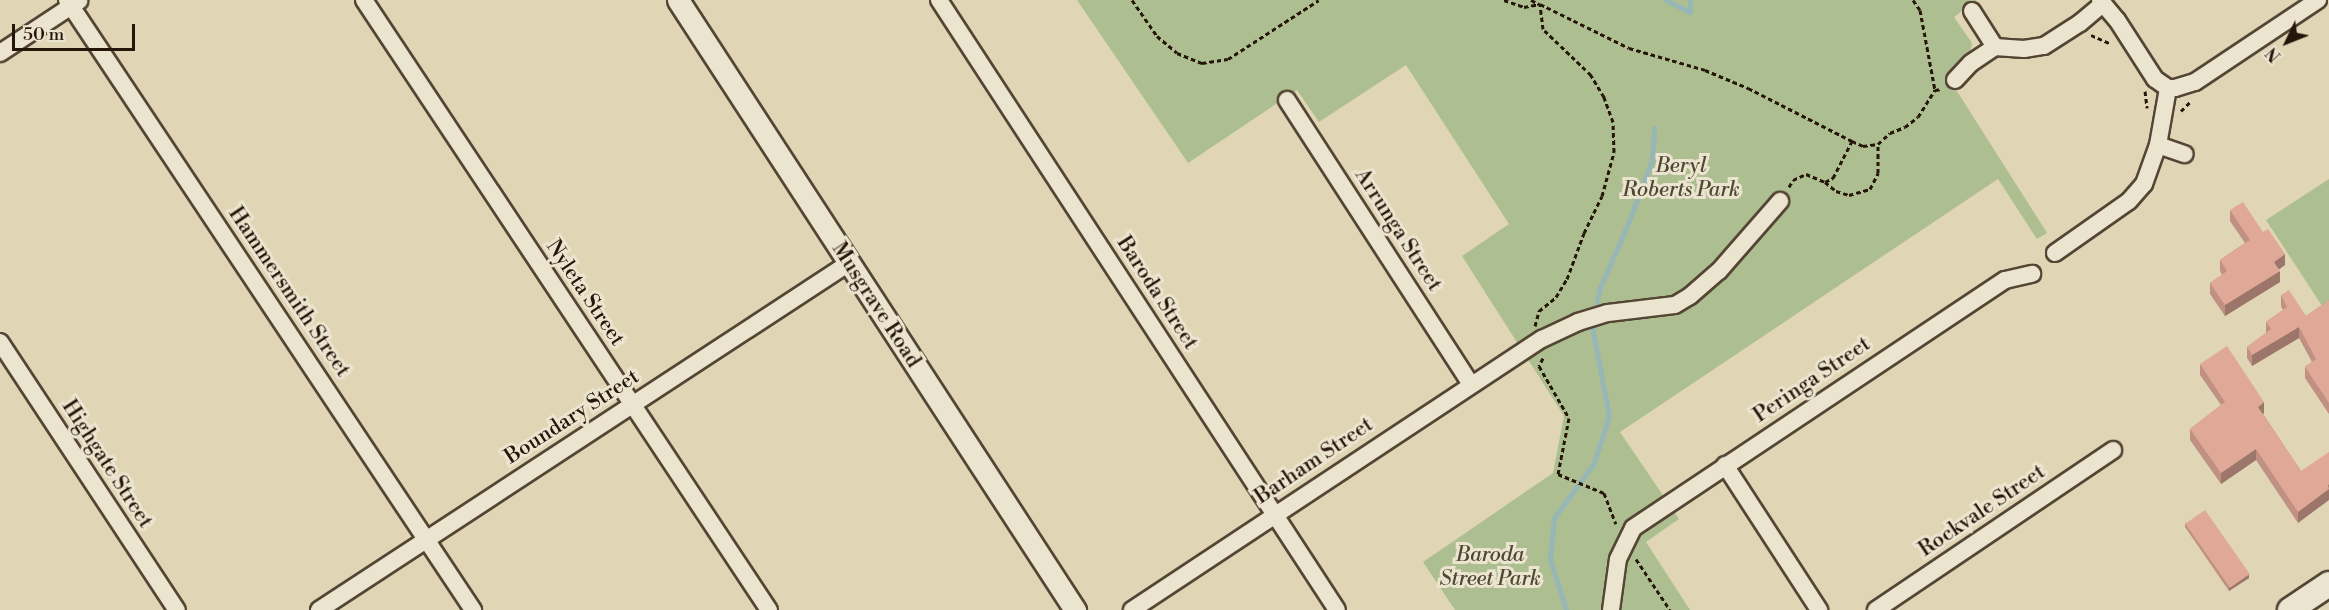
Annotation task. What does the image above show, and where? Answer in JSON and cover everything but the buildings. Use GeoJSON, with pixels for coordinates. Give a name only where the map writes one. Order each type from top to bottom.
{"type":"FeatureCollection","features":[{"type":"Feature","properties":{"kind":"main road"},"geometry":{"type":"LineString","coordinates":[[2290,610],[2329,584]]}},
{"type":"Feature","properties":{"kind":"street","name":"Nyleta Street"},"geometry":{"type":"LineString","coordinates":[[364,0],[769,610]]}},
{"type":"Feature","properties":{"kind":"street","name":"Musgrave Road"},"geometry":{"type":"LineString","coordinates":[[678,0],[1075,610]]}},
{"type":"Feature","properties":{"kind":"street","name":"Baroda Street"},"geometry":{"type":"LineString","coordinates":[[939,0],[1337,610]]}},
{"type":"Feature","properties":{"kind":"street"},"geometry":{"type":"LineString","coordinates":[[1955,80],[1971,63],[1995,47],[2024,49],[2044,46],[2080,23],[2101,2],[2117,20],[2155,79],[2168,88],[2195,82],[2318,0]]}},
{"type":"Feature","properties":{"kind":"street"},"geometry":{"type":"LineString","coordinates":[[0,53],[72,2]]}},
{"type":"Feature","properties":{"kind":"street","name":"Hammersmith Street"},"geometry":{"type":"LineString","coordinates":[[72,2],[473,610]]}},
{"type":"Feature","properties":{"kind":"street"},"geometry":{"type":"LineString","coordinates":[[1972,11],[1995,47]]}},
{"type":"Feature","properties":{"kind":"street"},"geometry":{"type":"LineString","coordinates":[[2055,253],[2129,201],[2144,184],[2158,145],[2168,88]]}},
{"type":"Feature","properties":{"kind":"street","name":"Arrunga Street"},"geometry":{"type":"LineString","coordinates":[[1287,100],[1471,384]]}},
{"type":"Feature","properties":{"kind":"street"},"geometry":{"type":"LineString","coordinates":[[2158,145],[2184,153]]}},
{"type":"Feature","properties":{"kind":"street","name":"Barham Street"},"geometry":{"type":"LineString","coordinates":[[1132,610],[1542,339],[1578,322],[1608,314],[1674,305],[1690,296],[1719,271],[1780,201]]}},
{"type":"Feature","properties":{"kind":"street","name":"Boundary Street"},"geometry":{"type":"LineString","coordinates":[[319,610],[849,263]]}},
{"type":"Feature","properties":{"kind":"street","name":"Peringa Street"},"geometry":{"type":"LineString","coordinates":[[1623,536],[1725,465],[2005,280],[2032,274]]}},
{"type":"Feature","properties":{"kind":"street","name":"Highgate Street"},"geometry":{"type":"LineString","coordinates":[[0,342],[177,610]]}},
{"type":"Feature","properties":{"kind":"street","name":"Rockvale Street"},"geometry":{"type":"LineString","coordinates":[[1876,610],[2113,450]]}},
{"type":"Feature","properties":{"kind":"street"},"geometry":{"type":"LineString","coordinates":[[1725,465],[1819,610]]}},
{"type":"Feature","properties":{"kind":"street"},"geometry":{"type":"LineString","coordinates":[[1611,610],[1623,536]]}},
{"type":"Feature","properties":{"kind":"path"},"geometry":{"type":"LineString","coordinates":[[1132,0],[1157,36],[1177,53],[1202,63],[1228,59],[1319,0]]}},
{"type":"Feature","properties":{"kind":"path"},"geometry":{"type":"LineString","coordinates":[[1504,0],[1524,7],[1540,4]]}},
{"type":"Feature","properties":{"kind":"path"},"geometry":{"type":"LineString","coordinates":[[1531,0],[1629,48],[1705,70],[1748,88],[1863,146],[1878,144],[1890,133],[1905,127],[1918,117],[1935,90],[1920,10],[1913,0]]}},
{"type":"Feature","properties":{"kind":"path"},"geometry":{"type":"LineString","coordinates":[[1540,4],[1543,29],[1591,75],[1604,97],[1614,122],[1614,152],[1602,196],[1584,233],[1567,279],[1556,297],[1539,311],[1535,320],[1548,348],[1539,366],[1569,418],[1558,474],[1604,494],[1623,536]]}},
{"type":"Feature","properties":{"kind":"path"},"geometry":{"type":"LineString","coordinates":[[2080,23],[2088,34],[2109,41],[2114,48]]}},
{"type":"Feature","properties":{"kind":"path"},"geometry":{"type":"LineString","coordinates":[[1935,90],[1947,88],[1955,80]]}},
{"type":"Feature","properties":{"kind":"path"},"geometry":{"type":"LineString","coordinates":[[2140,85],[2146,92],[2148,114],[2161,123],[2171,124],[2193,100]]}},
{"type":"Feature","properties":{"kind":"path"},"geometry":{"type":"LineString","coordinates":[[1825,182],[1833,178],[1852,141]]}},
{"type":"Feature","properties":{"kind":"path"},"geometry":{"type":"LineString","coordinates":[[1780,201],[1793,180],[1806,174],[1825,182],[1836,191],[1849,195],[1870,189],[1878,173],[1878,144]]}},
{"type":"Feature","properties":{"kind":"path"},"geometry":{"type":"LineString","coordinates":[[1634,555],[1670,610]]}},
{"type":"Feature","properties":{"kind":"green space","name":"Beryl Roberts Park"},"geometry":{"type":"Polygon","coordinates":[[[1077,0],[1977,0],[1954,17],[1972,43],[1970,53],[1948,77],[2047,233],[2037,239],[1998,179],[1620,432],[1679,519],[1646,542],[1690,610],[1455,610],[1423,562],[1553,473],[1564,416],[1462,256],[1509,224],[1406,65],[1319,122],[1297,90],[1188,163],[1077,0]]]}},
{"type":"Feature","properties":{"kind":"green space"},"geometry":{"type":"Polygon","coordinates":[[[2329,179],[2329,310],[2326,312],[2266,220],[2329,179]]]}},
{"type":"Feature","properties":{"kind":"waterway"},"geometry":{"type":"LineString","coordinates":[[1666,0],[1690,12],[1690,0]]}},
{"type":"Feature","properties":{"kind":"waterway"},"geometry":{"type":"LineString","coordinates":[[1566,610],[1550,559],[1554,518],[1594,463],[1609,416],[1593,331],[1599,290],[1652,160],[1654,128]]}},
{"type":"Feature","properties":{"kind":"park label","name":"Baroda Street Park"},"geometry":{"type":"Point","coordinates":[1490,567]}}]}
